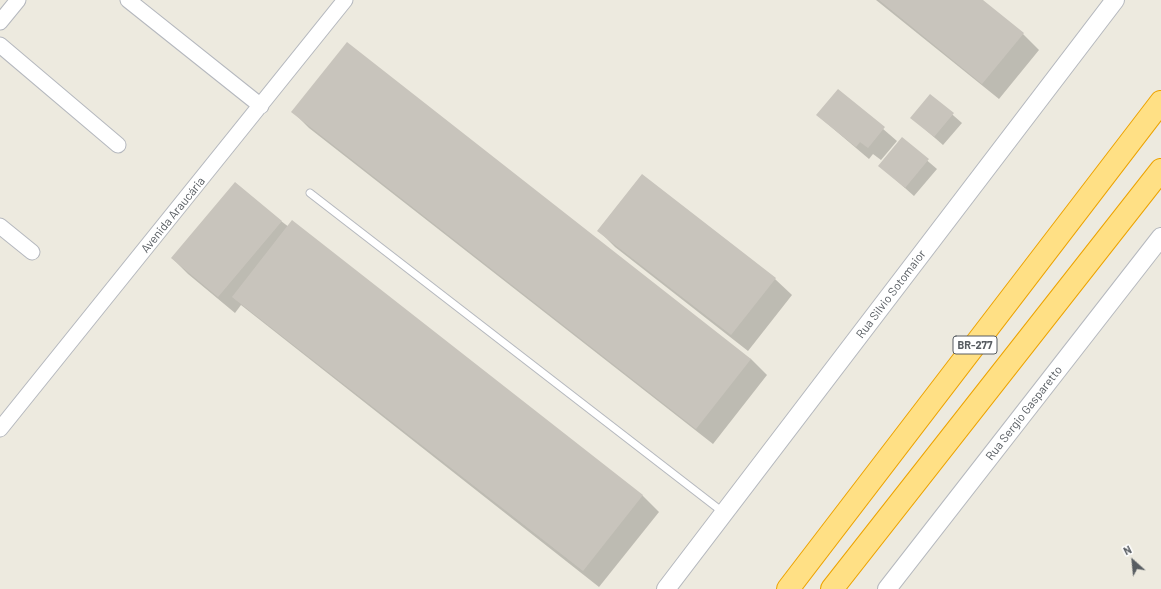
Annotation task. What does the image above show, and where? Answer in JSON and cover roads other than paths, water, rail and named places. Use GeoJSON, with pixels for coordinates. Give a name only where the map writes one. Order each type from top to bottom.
{"type":"FeatureCollection","features":[{"type":"Feature","properties":{"kind":"highway","name":"BR-277"},"geometry":{"type":"LineString","coordinates":[[788,589],[1161,102]]}},
{"type":"Feature","properties":{"kind":"highway","name":"BR-277"},"geometry":{"type":"LineString","coordinates":[[832,589],[1161,170]]}},
{"type":"Feature","properties":{"kind":"street"},"geometry":{"type":"LineString","coordinates":[[0,22],[18,0]]}},
{"type":"Feature","properties":{"kind":"street"},"geometry":{"type":"LineString","coordinates":[[128,0],[261,106]]}},
{"type":"Feature","properties":{"kind":"street","name":"Avenida Araucária"},"geometry":{"type":"LineString","coordinates":[[0,429],[345,0]]}},
{"type":"Feature","properties":{"kind":"street","name":"Rua Silvio Sotomaior"},"geometry":{"type":"LineString","coordinates":[[666,589],[1115,0]]}},
{"type":"Feature","properties":{"kind":"street"},"geometry":{"type":"LineString","coordinates":[[0,45],[118,145]]}},
{"type":"Feature","properties":{"kind":"street"},"geometry":{"type":"LineString","coordinates":[[0,226],[32,252]]}},
{"type":"Feature","properties":{"kind":"street","name":"Rua Sergio Gasparetto"},"geometry":{"type":"LineString","coordinates":[[887,589],[1161,237]]}},
{"type":"Feature","properties":{"kind":"lane"},"geometry":{"type":"LineString","coordinates":[[310,193],[724,513]]}}]}
